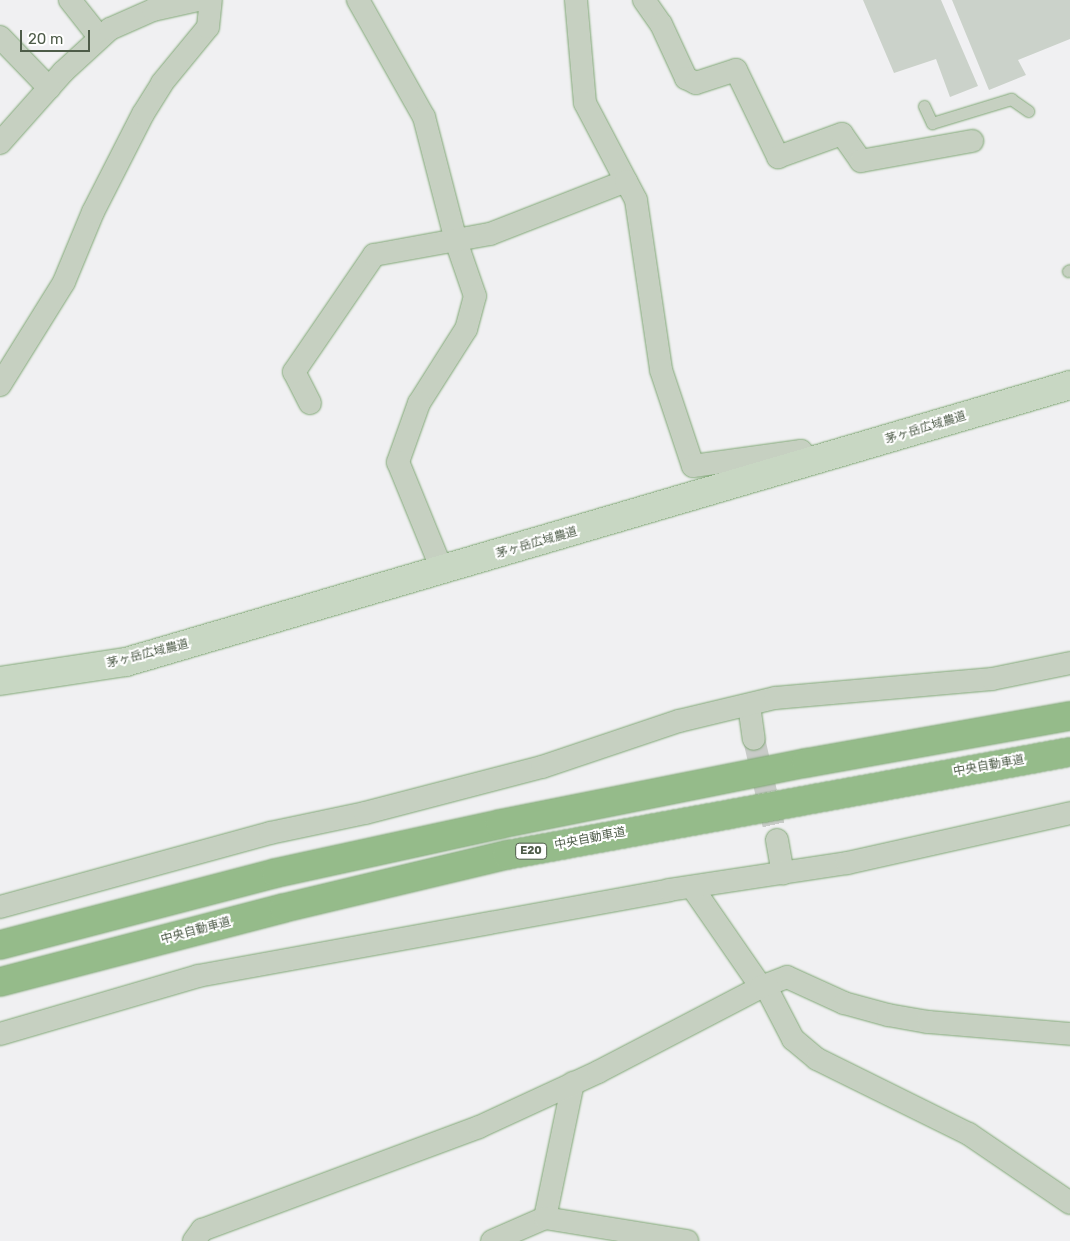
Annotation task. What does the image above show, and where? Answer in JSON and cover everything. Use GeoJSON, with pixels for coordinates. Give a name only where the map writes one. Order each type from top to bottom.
{"type":"FeatureCollection","features":[{"type":"Feature","properties":{"kind":"highway"},"geometry":{"type":"LineString","coordinates":[[0,945],[276,874],[500,824],[806,763],[1070,716]]}},
{"type":"Feature","properties":{"kind":"highway","name":"中央自動車道"},"geometry":{"type":"LineString","coordinates":[[0,982],[274,910],[507,855],[1070,752]]}},
{"type":"Feature","properties":{"kind":"street"},"geometry":{"type":"LineString","coordinates":[[70,0],[100,38]]}},
{"type":"Feature","properties":{"kind":"street"},"geometry":{"type":"LineString","coordinates":[[0,143],[49,88],[110,29],[153,10],[198,0]]}},
{"type":"Feature","properties":{"kind":"street"},"geometry":{"type":"LineString","coordinates":[[0,385],[64,282],[93,212],[143,114],[162,83],[208,27],[211,0]]}},
{"type":"Feature","properties":{"kind":"street"},"geometry":{"type":"LineString","coordinates":[[358,0],[424,116],[456,241],[475,296],[466,328],[419,403],[398,462],[442,570]]}},
{"type":"Feature","properties":{"kind":"street"},"geometry":{"type":"LineString","coordinates":[[576,0],[584,103],[636,200],[661,370],[693,466],[801,451],[809,463]]}},
{"type":"Feature","properties":{"kind":"street"},"geometry":{"type":"LineString","coordinates":[[644,0],[661,24],[686,78],[696,83],[736,70],[778,156],[842,134],[861,161],[972,141]]}},
{"type":"Feature","properties":{"kind":"street"},"geometry":{"type":"LineString","coordinates":[[0,37],[49,88]]}},
{"type":"Feature","properties":{"kind":"street"},"geometry":{"type":"LineString","coordinates":[[310,403],[294,372],[374,255],[490,234],[626,181]]}},
{"type":"Feature","properties":{"kind":"street","name":"茅ヶ岳広域農道"},"geometry":{"type":"LineString","coordinates":[[0,681],[126,662],[1070,385]]}},
{"type":"Feature","properties":{"kind":"street"},"geometry":{"type":"LineString","coordinates":[[0,907],[270,833],[365,813],[542,767],[679,721],[775,698],[992,679],[1070,663]]}},
{"type":"Feature","properties":{"kind":"street"},"geometry":{"type":"LineString","coordinates":[[749,705],[754,739]]}},
{"type":"Feature","properties":{"kind":"street"},"geometry":{"type":"LineString","coordinates":[[0,1034],[198,976],[692,887],[847,863],[1070,813]]}},
{"type":"Feature","properties":{"kind":"street"},"geometry":{"type":"LineString","coordinates":[[777,840],[783,873]]}},
{"type":"Feature","properties":{"kind":"street"},"geometry":{"type":"LineString","coordinates":[[692,887],[763,986],[793,1039],[817,1059],[969,1134],[1070,1203]]}},
{"type":"Feature","properties":{"kind":"street"},"geometry":{"type":"LineString","coordinates":[[194,1241],[202,1230],[479,1127],[574,1083],[763,986],[787,978],[844,1003],[888,1015],[928,1022],[1070,1034]]}},
{"type":"Feature","properties":{"kind":"street"},"geometry":{"type":"LineString","coordinates":[[545,1218],[574,1083]]}},
{"type":"Feature","properties":{"kind":"street"},"geometry":{"type":"LineString","coordinates":[[500,1240],[545,1218],[687,1241]]}},
{"type":"Feature","properties":{"kind":"lane"},"geometry":{"type":"LineString","coordinates":[[924,106],[932,123],[1011,99],[1028,111]]}},
{"type":"Feature","properties":{"kind":"building"},"geometry":{"type":"Polygon","coordinates":[[[863,0],[941,0],[978,86],[950,97],[936,59],[894,73],[863,0]]]}},
{"type":"Feature","properties":{"kind":"building"},"geometry":{"type":"Polygon","coordinates":[[[952,0],[1070,0],[1070,39],[1018,60],[1026,75],[989,90],[952,0]]]}},
{"type":"Feature","properties":{"kind":"tunnel"},"geometry":{"type":"LineString","coordinates":[[754,739],[777,840]]}}]}
